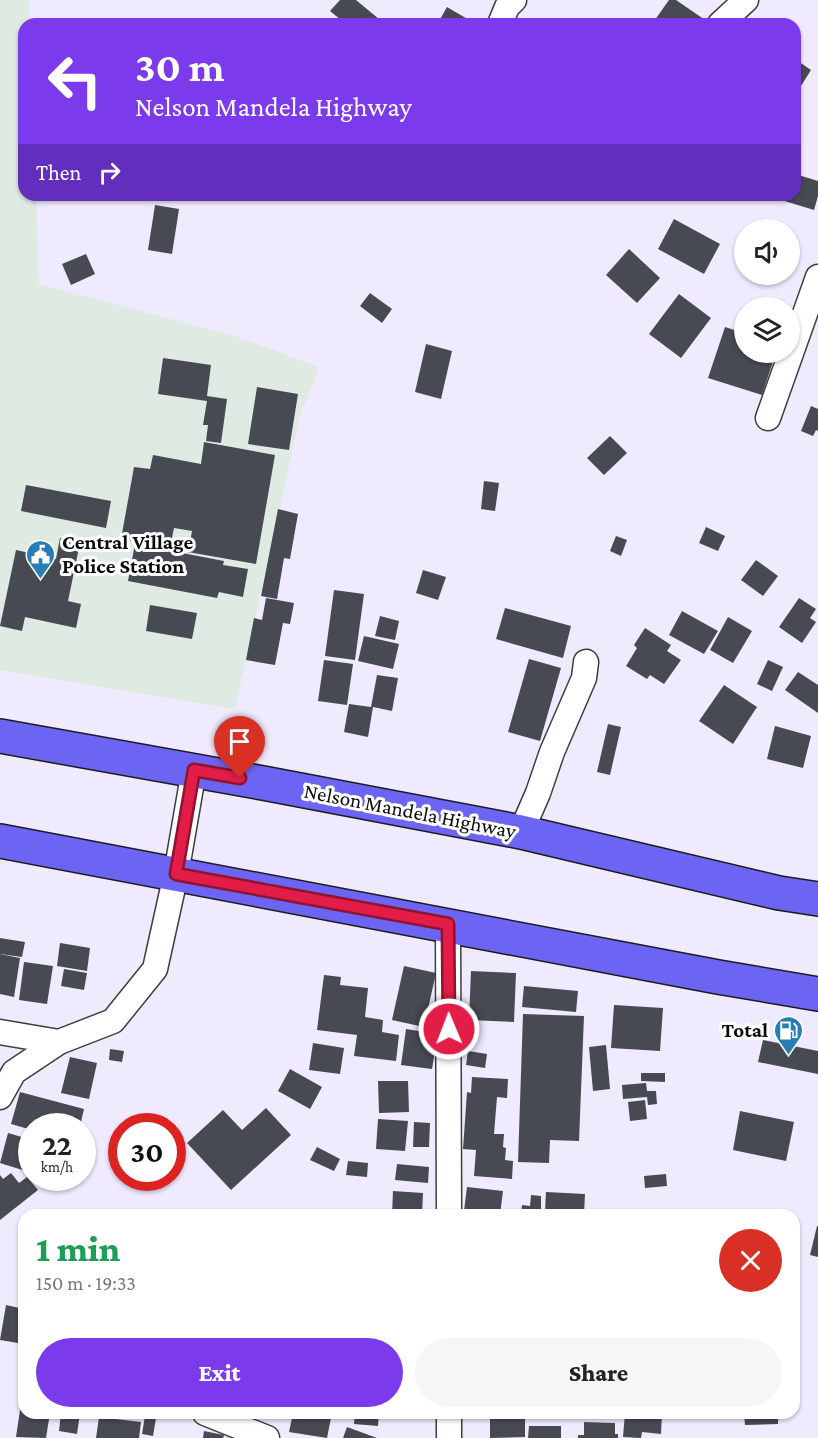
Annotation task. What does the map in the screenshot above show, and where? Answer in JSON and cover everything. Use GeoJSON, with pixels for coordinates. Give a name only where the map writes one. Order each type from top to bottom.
{"type":"FeatureCollection","features":[{"type":"Feature","properties":{"kind":"highway","name":"Nelson Mandela Highway"},"geometry":{"type":"LineString","coordinates":[[0,736],[520,832],[779,893],[818,899]]}},
{"type":"Feature","properties":{"kind":"highway"},"geometry":{"type":"LineString","coordinates":[[0,841],[818,994]]}},
{"type":"Feature","properties":{"kind":"street"},"geometry":{"type":"LineString","coordinates":[[502,18],[507,7],[514,0]]}},
{"type":"Feature","properties":{"kind":"street"},"geometry":{"type":"LineString","coordinates":[[726,18],[746,0]]}},
{"type":"Feature","properties":{"kind":"street"},"geometry":{"type":"LineString","coordinates":[[768,418],[818,277]]}},
{"type":"Feature","properties":{"kind":"street"},"geometry":{"type":"LineString","coordinates":[[520,832],[584,678],[586,662]]}},
{"type":"Feature","properties":{"kind":"street"},"geometry":{"type":"LineString","coordinates":[[0,1097],[14,1072],[59,1042],[113,1021],[155,969],[176,874],[194,770]]}},
{"type":"Feature","properties":{"kind":"street"},"geometry":{"type":"LineString","coordinates":[[448,924],[449,1209]]}},
{"type":"Feature","properties":{"kind":"street"},"geometry":{"type":"LineString","coordinates":[[0,1032],[59,1042]]}},
{"type":"Feature","properties":{"kind":"street"},"geometry":{"type":"LineString","coordinates":[[220,1419],[267,1438]]}},
{"type":"Feature","properties":{"kind":"street"},"geometry":{"type":"LineString","coordinates":[[449,1419],[449,1438]]}},
{"type":"Feature","properties":{"kind":"shaded area"},"geometry":{"type":"Polygon","coordinates":[[[0,0],[29,0],[30,18],[18,18],[18,201],[36,201],[39,284],[235,336],[319,367],[300,416],[235,709],[0,670],[0,0]]]}},
{"type":"Feature","properties":{"kind":"building"},"geometry":{"type":"Polygon","coordinates":[[[340,0],[356,0],[378,18],[339,18],[330,11],[340,0]]]}},
{"type":"Feature","properties":{"kind":"building"},"geometry":{"type":"Polygon","coordinates":[[[669,0],[676,0],[702,18],[656,18],[669,0]]]}},
{"type":"Feature","properties":{"kind":"building"},"geometry":{"type":"Polygon","coordinates":[[[447,7],[466,18],[441,18],[447,7]]]}},
{"type":"Feature","properties":{"kind":"building"},"geometry":{"type":"Polygon","coordinates":[[[801,63],[811,70],[801,86],[801,63]]]}},
{"type":"Feature","properties":{"kind":"building"},"geometry":{"type":"Polygon","coordinates":[[[801,176],[818,181],[818,196],[814,210],[785,201],[801,201],[801,176]]]}},
{"type":"Feature","properties":{"kind":"building"},"geometry":{"type":"Polygon","coordinates":[[[155,205],[179,209],[172,254],[148,250],[155,205]]]}},
{"type":"Feature","properties":{"kind":"building"},"geometry":{"type":"Polygon","coordinates":[[[674,219],[720,244],[704,274],[658,249],[674,219]]]}},
{"type":"Feature","properties":{"kind":"building"},"geometry":{"type":"Polygon","coordinates":[[[629,249],[660,278],[637,303],[606,275],[629,249]]]}},
{"type":"Feature","properties":{"kind":"building"},"geometry":{"type":"Polygon","coordinates":[[[86,254],[95,274],[71,285],[62,264],[86,254]]]}},
{"type":"Feature","properties":{"kind":"building"},"geometry":{"type":"Polygon","coordinates":[[[370,293],[392,309],[382,323],[360,306],[370,293]]]}},
{"type":"Feature","properties":{"kind":"building"},"geometry":{"type":"Polygon","coordinates":[[[679,294],[711,318],[681,358],[649,334],[679,294]]]}},
{"type":"Feature","properties":{"kind":"building"},"geometry":{"type":"Polygon","coordinates":[[[725,327],[734,330],[734,363],[772,363],[762,395],[708,378],[725,327]]]}},
{"type":"Feature","properties":{"kind":"building"},"geometry":{"type":"Polygon","coordinates":[[[426,344],[452,351],[441,399],[415,392],[426,344]]]}},
{"type":"Feature","properties":{"kind":"building"},"geometry":{"type":"Polygon","coordinates":[[[163,358],[211,365],[207,396],[227,399],[221,443],[206,441],[208,425],[203,425],[207,401],[158,394],[163,358]]]}},
{"type":"Feature","properties":{"kind":"building"},"geometry":{"type":"Polygon","coordinates":[[[257,387],[298,394],[289,450],[248,444],[257,387]]]}},
{"type":"Feature","properties":{"kind":"building"},"geometry":{"type":"Polygon","coordinates":[[[811,406],[818,409],[818,431],[816,430],[813,436],[801,431],[811,406]]]}},
{"type":"Feature","properties":{"kind":"building"},"geometry":{"type":"Polygon","coordinates":[[[610,436],[627,453],[604,475],[587,458],[610,436]]]}},
{"type":"Feature","properties":{"kind":"building"},"geometry":{"type":"Polygon","coordinates":[[[204,442],[275,455],[256,564],[188,552],[192,531],[174,528],[170,548],[121,539],[134,467],[150,469],[153,455],[201,464],[204,442]]]}},
{"type":"Feature","properties":{"kind":"building"},"geometry":{"type":"Polygon","coordinates":[[[484,481],[499,483],[495,511],[481,509],[484,481]]]}},
{"type":"Feature","properties":{"kind":"building"},"geometry":{"type":"Polygon","coordinates":[[[26,485],[111,501],[106,528],[21,511],[26,485]]]}},
{"type":"Feature","properties":{"kind":"building"},"geometry":{"type":"Polygon","coordinates":[[[278,509],[298,514],[290,559],[284,558],[277,599],[261,596],[278,509]]]}},
{"type":"Feature","properties":{"kind":"building"},"geometry":{"type":"Polygon","coordinates":[[[706,527],[725,536],[718,551],[699,543],[706,527]]]}},
{"type":"Feature","properties":{"kind":"building"},"geometry":{"type":"Polygon","coordinates":[[[616,536],[627,540],[621,556],[610,551],[616,536]]]}},
{"type":"Feature","properties":{"kind":"building","name":"Central Village Police Station"},"geometry":{"type":"Polygon","coordinates":[[[60,538],[80,543],[68,601],[81,604],[76,628],[25,617],[22,631],[0,626],[16,550],[56,559],[60,538]]]}},
{"type":"Feature","properties":{"kind":"building"},"geometry":{"type":"Polygon","coordinates":[[[135,544],[224,561],[223,565],[248,569],[243,597],[219,592],[217,598],[128,581],[135,544]]]}},
{"type":"Feature","properties":{"kind":"building"},"geometry":{"type":"Polygon","coordinates":[[[756,560],[778,576],[763,596],[741,580],[756,560]]]}},
{"type":"Feature","properties":{"kind":"building"},"geometry":{"type":"Polygon","coordinates":[[[423,570],[446,577],[438,600],[416,593],[423,570]]]}},
{"type":"Feature","properties":{"kind":"building"},"geometry":{"type":"Polygon","coordinates":[[[334,590],[364,594],[355,660],[325,656],[334,590]]]}},
{"type":"Feature","properties":{"kind":"building"},"geometry":{"type":"Polygon","coordinates":[[[266,598],[294,603],[290,624],[283,623],[275,665],[246,660],[254,618],[262,620],[266,598]]]}},
{"type":"Feature","properties":{"kind":"building"},"geometry":{"type":"Polygon","coordinates":[[[799,598],[816,609],[810,618],[816,622],[802,643],[779,627],[799,598]]]}},
{"type":"Feature","properties":{"kind":"building"},"geometry":{"type":"Polygon","coordinates":[[[150,605],[197,613],[192,639],[146,631],[150,605]]]}},
{"type":"Feature","properties":{"kind":"building"},"geometry":{"type":"Polygon","coordinates":[[[505,608],[571,626],[563,658],[496,639],[505,608]]]}},
{"type":"Feature","properties":{"kind":"building"},"geometry":{"type":"Polygon","coordinates":[[[682,611],[718,631],[704,654],[669,635],[682,611]]]}},
{"type":"Feature","properties":{"kind":"building"},"geometry":{"type":"Polygon","coordinates":[[[380,616],[399,621],[395,640],[375,636],[380,616]]]}},
{"type":"Feature","properties":{"kind":"building"},"geometry":{"type":"Polygon","coordinates":[[[728,617],[752,631],[733,663],[710,650],[728,617]]]}},
{"type":"Feature","properties":{"kind":"building"},"geometry":{"type":"Polygon","coordinates":[[[645,628],[671,645],[667,651],[681,660],[664,684],[650,675],[647,679],[626,666],[637,648],[634,645],[645,628]]]}},
{"type":"Feature","properties":{"kind":"building"},"geometry":{"type":"Polygon","coordinates":[[[364,636],[399,644],[393,669],[358,661],[364,636]]]}},
{"type":"Feature","properties":{"kind":"building"},"geometry":{"type":"Polygon","coordinates":[[[529,659],[561,668],[540,741],[508,732],[529,659]]]}},
{"type":"Feature","properties":{"kind":"building"},"geometry":{"type":"Polygon","coordinates":[[[324,660],[353,664],[347,705],[318,701],[324,660]]]}},
{"type":"Feature","properties":{"kind":"building"},"geometry":{"type":"Polygon","coordinates":[[[768,660],[783,667],[772,691],[757,684],[768,660]]]}},
{"type":"Feature","properties":{"kind":"building"},"geometry":{"type":"Polygon","coordinates":[[[798,672],[818,685],[818,713],[785,690],[798,672]]]}},
{"type":"Feature","properties":{"kind":"building"},"geometry":{"type":"Polygon","coordinates":[[[377,675],[398,678],[392,711],[373,707],[368,737],[344,732],[349,704],[371,707],[377,675]]]}},
{"type":"Feature","properties":{"kind":"building"},"geometry":{"type":"Polygon","coordinates":[[[724,685],[757,707],[733,744],[699,721],[724,685]]]}},
{"type":"Feature","properties":{"kind":"building"},"geometry":{"type":"Polygon","coordinates":[[[608,724],[621,727],[610,775],[597,772],[608,724]]]}},
{"type":"Feature","properties":{"kind":"building"},"geometry":{"type":"Polygon","coordinates":[[[775,726],[811,736],[803,768],[767,759],[775,726]]]}},
{"type":"Feature","properties":{"kind":"building"},"geometry":{"type":"Polygon","coordinates":[[[0,938],[25,942],[22,957],[0,954],[0,938]]]}},
{"type":"Feature","properties":{"kind":"building"},"geometry":{"type":"Polygon","coordinates":[[[60,943],[90,948],[87,971],[57,966],[60,943]]]}},
{"type":"Feature","properties":{"kind":"building"},"geometry":{"type":"Polygon","coordinates":[[[0,954],[20,958],[14,997],[0,994],[0,954]]]}},
{"type":"Feature","properties":{"kind":"building"},"geometry":{"type":"Polygon","coordinates":[[[24,962],[53,966],[47,1004],[19,1000],[24,962]]]}},
{"type":"Feature","properties":{"kind":"building"},"geometry":{"type":"Polygon","coordinates":[[[404,966],[436,973],[424,1027],[392,1020],[404,966]]]}},
{"type":"Feature","properties":{"kind":"building"},"geometry":{"type":"Polygon","coordinates":[[[64,969],[87,973],[84,990],[61,986],[64,969]]]}},
{"type":"Feature","properties":{"kind":"building"},"geometry":{"type":"Polygon","coordinates":[[[471,971],[516,973],[514,1022],[469,1020],[471,971]]]}},
{"type":"Feature","properties":{"kind":"building"},"geometry":{"type":"Polygon","coordinates":[[[324,975],[341,977],[340,985],[368,988],[365,1017],[383,1020],[382,1032],[399,1035],[396,1061],[354,1056],[357,1035],[317,1030],[324,975]]]}},
{"type":"Feature","properties":{"kind":"building"},"geometry":{"type":"Polygon","coordinates":[[[524,986],[578,991],[576,1012],[522,1007],[524,986]]]}},
{"type":"Feature","properties":{"kind":"building"},"geometry":{"type":"Polygon","coordinates":[[[614,1005],[663,1008],[660,1051],[611,1048],[614,1005]]]}},
{"type":"Feature","properties":{"kind":"building"},"geometry":{"type":"Polygon","coordinates":[[[523,1014],[584,1016],[579,1141],[550,1140],[549,1163],[518,1162],[523,1014]]]}},
{"type":"Feature","properties":{"kind":"building"},"geometry":{"type":"Polygon","coordinates":[[[406,1029],[438,1034],[432,1069],[401,1065],[406,1029]]]}},
{"type":"Feature","properties":{"kind":"building","name":"Total"},"geometry":{"type":"Polygon","coordinates":[[[763,1040],[818,1051],[818,1074],[758,1062],[763,1040]]]}},
{"type":"Feature","properties":{"kind":"building"},"geometry":{"type":"Polygon","coordinates":[[[313,1043],[344,1048],[340,1074],[309,1070],[313,1043]]]}},
{"type":"Feature","properties":{"kind":"building"},"geometry":{"type":"Polygon","coordinates":[[[606,1045],[610,1089],[593,1091],[589,1047],[606,1045]]]}},
{"type":"Feature","properties":{"kind":"building"},"geometry":{"type":"Polygon","coordinates":[[[110,1049],[124,1051],[122,1062],[109,1060],[110,1049]]]}},
{"type":"Feature","properties":{"kind":"building"},"geometry":{"type":"Polygon","coordinates":[[[468,1051],[487,1054],[485,1068],[466,1065],[468,1051]]]}},
{"type":"Feature","properties":{"kind":"building"},"geometry":{"type":"Polygon","coordinates":[[[70,1057],[97,1063],[89,1099],[61,1093],[70,1057]]]}},
{"type":"Feature","properties":{"kind":"building"},"geometry":{"type":"Polygon","coordinates":[[[290,1069],[322,1087],[310,1109],[278,1091],[290,1069]]]}},
{"type":"Feature","properties":{"kind":"building"},"geometry":{"type":"Polygon","coordinates":[[[641,1073],[665,1073],[665,1082],[641,1081],[641,1073]]]}},
{"type":"Feature","properties":{"kind":"building"},"geometry":{"type":"Polygon","coordinates":[[[472,1077],[508,1079],[507,1098],[497,1097],[494,1134],[504,1134],[505,1160],[513,1161],[512,1179],[474,1176],[476,1150],[463,1149],[467,1092],[471,1093],[472,1077]]]}},
{"type":"Feature","properties":{"kind":"building"},"geometry":{"type":"Polygon","coordinates":[[[378,1081],[408,1081],[409,1112],[379,1113],[378,1081]]]}},
{"type":"Feature","properties":{"kind":"building"},"geometry":{"type":"Polygon","coordinates":[[[646,1083],[647,1091],[656,1091],[657,1104],[648,1105],[647,1097],[623,1099],[622,1085],[646,1083]]]}},
{"type":"Feature","properties":{"kind":"building"},"geometry":{"type":"Polygon","coordinates":[[[20,1092],[84,1109],[83,1113],[18,1113],[18,1126],[11,1124],[20,1092]]]}},
{"type":"Feature","properties":{"kind":"building"},"geometry":{"type":"Polygon","coordinates":[[[645,1100],[647,1119],[630,1121],[628,1102],[645,1100]]]}},
{"type":"Feature","properties":{"kind":"building"},"geometry":{"type":"Polygon","coordinates":[[[266,1108],[291,1135],[231,1190],[187,1143],[223,1110],[242,1130],[266,1108]]]}},
{"type":"Feature","properties":{"kind":"building"},"geometry":{"type":"Polygon","coordinates":[[[740,1111],[794,1122],[786,1161],[733,1150],[740,1111]]]}},
{"type":"Feature","properties":{"kind":"building"},"geometry":{"type":"Polygon","coordinates":[[[378,1119],[408,1121],[405,1151],[376,1149],[378,1119]]]}},
{"type":"Feature","properties":{"kind":"building"},"geometry":{"type":"Polygon","coordinates":[[[414,1122],[430,1123],[429,1147],[413,1147],[414,1122]]]}},
{"type":"Feature","properties":{"kind":"building"},"geometry":{"type":"Polygon","coordinates":[[[8,1133],[18,1136],[18,1169],[0,1163],[8,1133]]]}},
{"type":"Feature","properties":{"kind":"building"},"geometry":{"type":"Polygon","coordinates":[[[317,1147],[340,1159],[334,1171],[310,1160],[317,1147]]]}},
{"type":"Feature","properties":{"kind":"building"},"geometry":{"type":"Polygon","coordinates":[[[348,1161],[368,1163],[367,1177],[346,1175],[348,1161]]]}},
{"type":"Feature","properties":{"kind":"building"},"geometry":{"type":"Polygon","coordinates":[[[397,1164],[429,1167],[428,1183],[395,1180],[397,1164]]]}},
{"type":"Feature","properties":{"kind":"building"},"geometry":{"type":"Polygon","coordinates":[[[11,1173],[18,1182],[18,1191],[37,1191],[0,1220],[0,1175],[3,1179],[11,1173]]]}},
{"type":"Feature","properties":{"kind":"building"},"geometry":{"type":"Polygon","coordinates":[[[666,1174],[667,1186],[645,1188],[644,1176],[666,1174]]]}},
{"type":"Feature","properties":{"kind":"building"},"geometry":{"type":"Polygon","coordinates":[[[467,1187],[503,1191],[501,1209],[464,1209],[467,1187]]]}},
{"type":"Feature","properties":{"kind":"building"},"geometry":{"type":"Polygon","coordinates":[[[393,1191],[423,1193],[422,1209],[392,1209],[393,1191]]]}},
{"type":"Feature","properties":{"kind":"building"},"geometry":{"type":"Polygon","coordinates":[[[546,1192],[585,1194],[584,1209],[545,1209],[546,1192]]]}},
{"type":"Feature","properties":{"kind":"building"},"geometry":{"type":"Polygon","coordinates":[[[531,1195],[541,1196],[541,1209],[522,1209],[522,1205],[530,1206],[531,1195]]]}},
{"type":"Feature","properties":{"kind":"building"},"geometry":{"type":"Polygon","coordinates":[[[818,1226],[818,1257],[810,1255],[818,1226]]]}},
{"type":"Feature","properties":{"kind":"building"},"geometry":{"type":"Polygon","coordinates":[[[6,1305],[18,1308],[18,1343],[0,1340],[6,1305]]]}},
{"type":"Feature","properties":{"kind":"building"},"geometry":{"type":"Polygon","coordinates":[[[19,1419],[49,1419],[46,1438],[16,1437],[19,1419]]]}},
{"type":"Feature","properties":{"kind":"building"},"geometry":{"type":"Polygon","coordinates":[[[60,1419],[79,1419],[77,1434],[59,1431],[60,1419]]]}},
{"type":"Feature","properties":{"kind":"building"},"geometry":{"type":"Polygon","coordinates":[[[99,1419],[141,1422],[139,1438],[96,1438],[99,1419]]]}},
{"type":"Feature","properties":{"kind":"building"},"geometry":{"type":"Polygon","coordinates":[[[144,1419],[156,1419],[153,1436],[142,1434],[144,1419]]]}},
{"type":"Feature","properties":{"kind":"building"},"geometry":{"type":"Polygon","coordinates":[[[292,1419],[331,1419],[327,1438],[289,1432],[292,1419]]]}},
{"type":"Feature","properties":{"kind":"building"},"geometry":{"type":"Polygon","coordinates":[[[354,1419],[379,1419],[378,1426],[354,1424],[354,1419]]]}},
{"type":"Feature","properties":{"kind":"building"},"geometry":{"type":"Polygon","coordinates":[[[490,1419],[525,1419],[525,1437],[490,1438],[490,1419]]]}},
{"type":"Feature","properties":{"kind":"building"},"geometry":{"type":"Polygon","coordinates":[[[624,1419],[662,1419],[661,1434],[642,1432],[641,1438],[623,1437],[624,1419]]]}},
{"type":"Feature","properties":{"kind":"building"},"geometry":{"type":"Polygon","coordinates":[[[744,1419],[778,1419],[778,1424],[745,1425],[744,1419]]]}},
{"type":"Feature","properties":{"kind":"building"},"geometry":{"type":"Polygon","coordinates":[[[584,1422],[615,1423],[615,1434],[618,1434],[618,1438],[578,1438],[578,1435],[584,1435],[584,1422]]]}},
{"type":"Feature","properties":{"kind":"building"},"geometry":{"type":"Polygon","coordinates":[[[529,1426],[561,1426],[561,1438],[528,1438],[529,1426]]]}},
{"type":"Feature","properties":{"kind":"building"},"geometry":{"type":"Polygon","coordinates":[[[347,1427],[377,1438],[343,1438],[347,1427]]]}},
{"type":"Feature","properties":{"kind":"building"},"geometry":{"type":"Polygon","coordinates":[[[204,1431],[224,1435],[223,1438],[203,1438],[204,1431]]]}},
{"type":"Feature","properties":{"kind":"place","name":"Central Village Police Station"},"geometry":{"type":"Point","coordinates":[41,580]}},
{"type":"Feature","properties":{"kind":"place","name":"Total"},"geometry":{"type":"Point","coordinates":[789,1056]}},
{"type":"Feature","properties":{"kind":"route"},"geometry":{"type":"LineString","coordinates":[[240,778],[194,770],[176,874],[448,924],[449,1029]]}}]}
